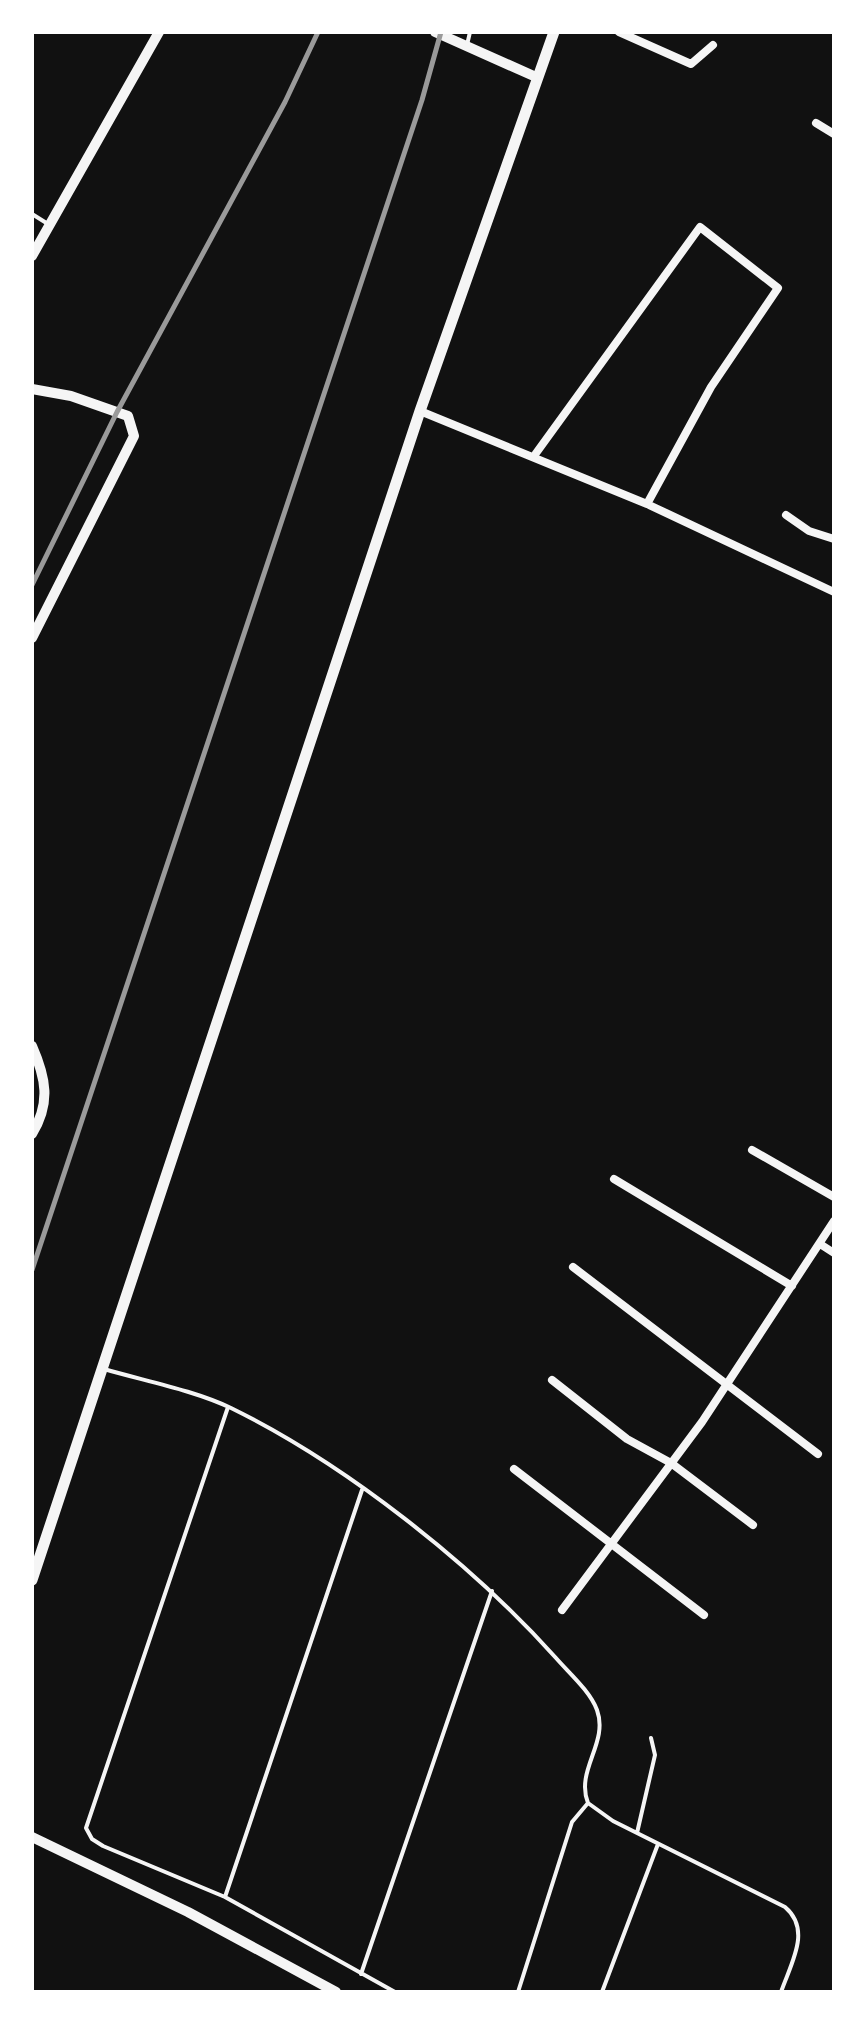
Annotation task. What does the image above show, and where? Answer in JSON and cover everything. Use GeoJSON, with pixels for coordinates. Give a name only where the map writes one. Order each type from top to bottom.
{"type":"FeatureCollection","features":[{"type":"Feature","properties":{"kind":"main road"},"geometry":{"type":"LineString","coordinates":[[32,1580],[420,411],[554,32]]}},
{"type":"Feature","properties":{"kind":"street"},"geometry":{"type":"LineString","coordinates":[[32,256],[159,32]]}},
{"type":"Feature","properties":{"kind":"street"},"geometry":{"type":"LineString","coordinates":[[435,32],[536,77]]}},
{"type":"Feature","properties":{"kind":"street"},"geometry":{"type":"LineString","coordinates":[[619,32],[691,64],[713,45]]}},
{"type":"Feature","properties":{"kind":"street"},"geometry":{"type":"LineString","coordinates":[[816,123],[834,134]]}},
{"type":"Feature","properties":{"kind":"street"},"geometry":{"type":"LineString","coordinates":[[534,456],[700,227],[778,288],[711,387],[647,504]]}},
{"type":"Feature","properties":{"kind":"street"},"geometry":{"type":"LineString","coordinates":[[32,389],[71,396],[128,416],[134,436],[32,638]]}},
{"type":"Feature","properties":{"kind":"street"},"geometry":{"type":"LineString","coordinates":[[420,411],[647,504],[834,592]]}},
{"type":"Feature","properties":{"kind":"street"},"geometry":{"type":"LineString","coordinates":[[786,515],[809,531],[834,539]]}},
{"type":"Feature","properties":{"kind":"street"},"geometry":{"type":"LineString","coordinates":[[32,1046],[44,1072],[46,1102],[32,1134]]}},
{"type":"Feature","properties":{"kind":"street"},"geometry":{"type":"LineString","coordinates":[[752,1150],[834,1197]]}},
{"type":"Feature","properties":{"kind":"street"},"geometry":{"type":"LineString","coordinates":[[614,1179],[792,1286]]}},
{"type":"Feature","properties":{"kind":"street"},"geometry":{"type":"LineString","coordinates":[[562,1610],[725,1386],[834,1221]]}},
{"type":"Feature","properties":{"kind":"street"},"geometry":{"type":"LineString","coordinates":[[820,1244],[834,1253]]}},
{"type":"Feature","properties":{"kind":"street"},"geometry":{"type":"LineString","coordinates":[[573,1267],[818,1454]]}},
{"type":"Feature","properties":{"kind":"street"},"geometry":{"type":"LineString","coordinates":[[552,1380],[627,1439],[671,1463],[753,1525]]}},
{"type":"Feature","properties":{"kind":"street"},"geometry":{"type":"LineString","coordinates":[[514,1469],[704,1615]]}},
{"type":"Feature","properties":{"kind":"street"},"geometry":{"type":"LineString","coordinates":[[32,1837],[188,1912],[336,1992]]}},
{"type":"Feature","properties":{"kind":"lane"},"geometry":{"type":"LineString","coordinates":[[467,46],[470,32]]}},
{"type":"Feature","properties":{"kind":"lane"},"geometry":{"type":"LineString","coordinates":[[32,214],[50,225]]}},
{"type":"Feature","properties":{"kind":"lane"},"geometry":{"type":"LineString","coordinates":[[103,1368],[228,1407],[295,1443],[362,1488],[492,1591],[544,1645],[596,1708],[599,1739],[583,1781],[588,1803],[637,1833],[785,1907],[796,1916],[800,1925],[799,1943],[781,1992]]}},
{"type":"Feature","properties":{"kind":"lane"},"geometry":{"type":"LineString","coordinates":[[228,1407],[86,1828],[92,1839],[103,1846],[225,1897],[395,1992]]}},
{"type":"Feature","properties":{"kind":"lane"},"geometry":{"type":"LineString","coordinates":[[225,1897],[362,1488]]}},
{"type":"Feature","properties":{"kind":"lane"},"geometry":{"type":"LineString","coordinates":[[361,1974],[492,1591]]}},
{"type":"Feature","properties":{"kind":"lane"},"geometry":{"type":"LineString","coordinates":[[637,1833],[655,1755],[651,1738]]}},
{"type":"Feature","properties":{"kind":"lane"},"geometry":{"type":"LineString","coordinates":[[518,1992],[572,1822],[588,1803]]}},
{"type":"Feature","properties":{"kind":"lane"},"geometry":{"type":"LineString","coordinates":[[602,1992],[658,1844]]}},
{"type":"Feature","properties":{"kind":"railway"},"geometry":{"type":"LineString","coordinates":[[32,585],[117,412],[285,102],[318,32]]}},
{"type":"Feature","properties":{"kind":"railway"},"geometry":{"type":"LineString","coordinates":[[32,1270],[422,100],[441,32]]}}]}
